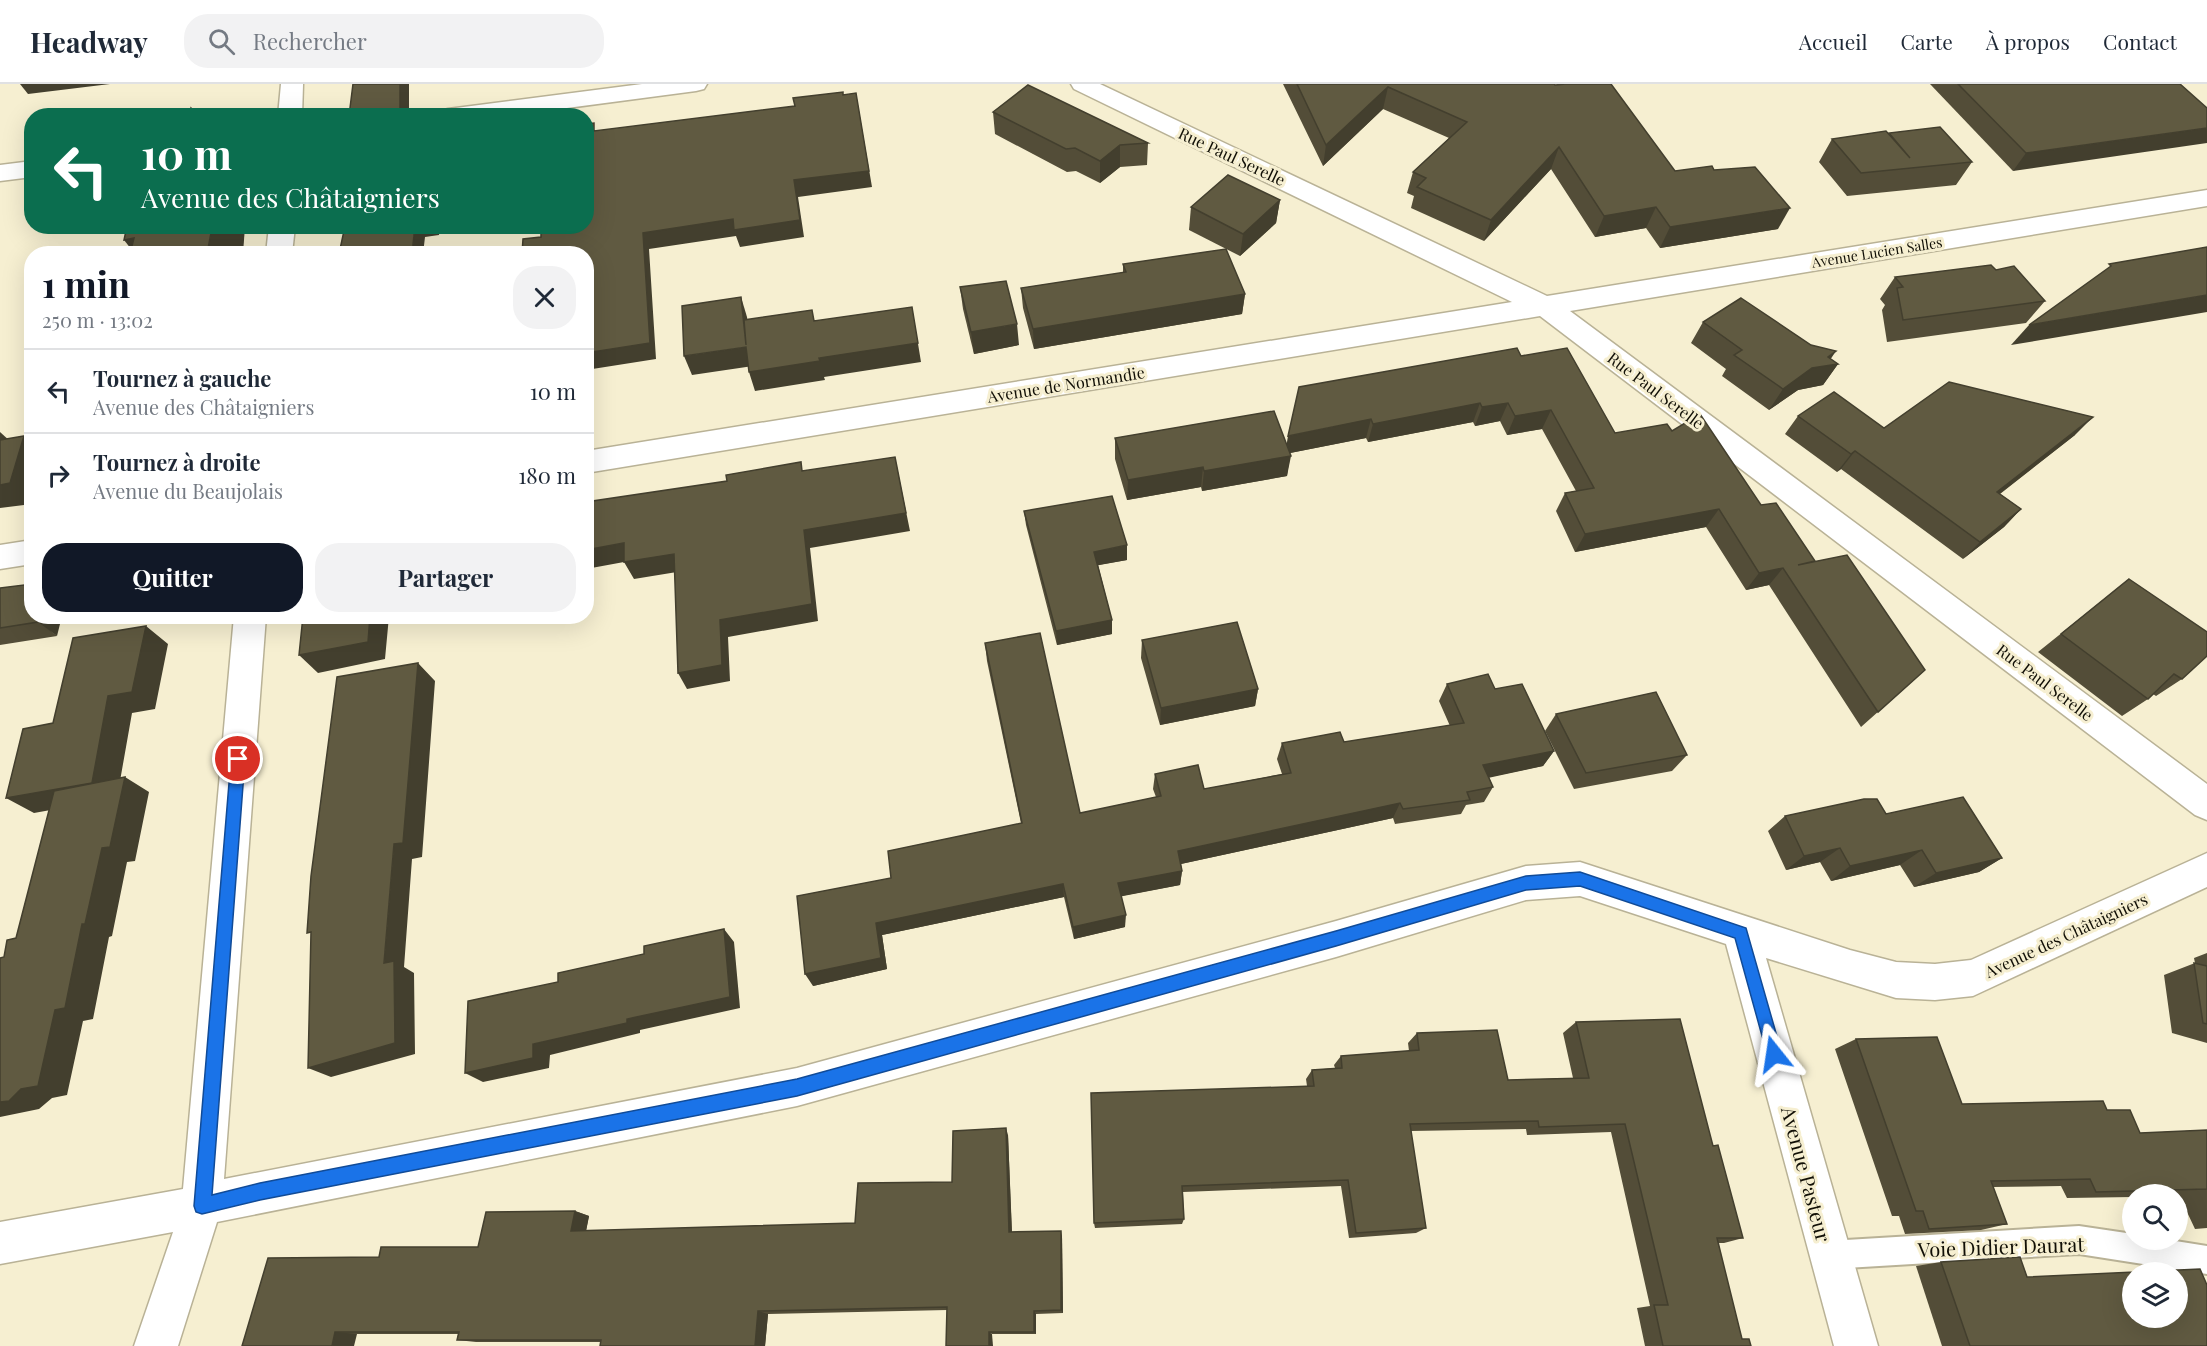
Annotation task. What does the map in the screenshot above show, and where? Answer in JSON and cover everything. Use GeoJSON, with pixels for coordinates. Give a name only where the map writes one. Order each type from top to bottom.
{"type":"FeatureCollection","features":[{"type":"Feature","properties":{"kind":"street"},"geometry":{"type":"LineString","coordinates":[[290,108],[292,84]]}},
{"type":"Feature","properties":{"kind":"street"},"geometry":{"type":"LineString","coordinates":[[510,108],[696,84]]}},
{"type":"Feature","properties":{"kind":"street","name":"Rue Paul Serelle"},"geometry":{"type":"LineString","coordinates":[[1082,84],[1546,307],[2207,804]]}},
{"type":"Feature","properties":{"kind":"street"},"geometry":{"type":"LineString","coordinates":[[0,173],[24,170]]}},
{"type":"Feature","properties":{"kind":"street","name":"Avenue Lucien Salles"},"geometry":{"type":"LineString","coordinates":[[1546,307],[2207,198]]}},
{"type":"Feature","properties":{"kind":"street","name":"Avenue de Normandie"},"geometry":{"type":"LineString","coordinates":[[594,461],[1546,307]]}},
{"type":"Feature","properties":{"kind":"street"},"geometry":{"type":"LineString","coordinates":[[0,557],[24,553]]}},
{"type":"Feature","properties":{"kind":"street"},"geometry":{"type":"LineString","coordinates":[[156,1346],[202,1206],[249,624]]}},
{"type":"Feature","properties":{"kind":"street","name":"Avenue des Châtaigniers"},"geometry":{"type":"LineString","coordinates":[[0,1243],[202,1206],[248,1194],[797,1088],[1336,939],[1526,883],[1580,879],[1850,968],[1896,980],[1935,982],[1974,978],[2207,869]]}},
{"type":"Feature","properties":{"kind":"street","name":"Avenue Pasteur"},"geometry":{"type":"LineString","coordinates":[[1741,933],[1856,1346]]}},
{"type":"Feature","properties":{"kind":"lane","name":"Voie Didier Daurat"},"geometry":{"type":"LineString","coordinates":[[1829,1255],[2079,1240],[2207,1260]]}},
{"type":"Feature","properties":{"kind":"building"},"geometry":{"type":"Polygon","coordinates":[[[353,84],[400,84],[400,108],[350,108],[353,84]]]}},
{"type":"Feature","properties":{"kind":"building"},"geometry":{"type":"Polygon","coordinates":[[[1297,84],[1611,84],[1675,171],[1712,166],[1714,170],[1755,167],[1790,208],[1670,227],[1656,207],[1604,216],[1559,147],[1491,220],[1417,187],[1426,178],[1413,172],[1467,122],[1388,87],[1326,145],[1297,84]]]}},
{"type":"Feature","properties":{"kind":"building"},"geometry":{"type":"Polygon","coordinates":[[[1958,84],[2180,84],[2207,108],[2207,128],[2026,153],[1958,84]]]}},
{"type":"Feature","properties":{"kind":"building"},"geometry":{"type":"Polygon","coordinates":[[[1028,85],[1148,143],[1120,145],[1100,161],[1075,148],[1066,149],[993,112],[1028,85]]]}},
{"type":"Feature","properties":{"kind":"building"},"geometry":{"type":"Polygon","coordinates":[[[843,92],[843,95],[856,93],[869,171],[794,180],[800,220],[734,230],[733,219],[643,233],[650,343],[594,352],[594,246],[523,246],[523,239],[541,237],[541,234],[594,234],[594,131],[795,106],[793,98],[843,92]]]}},
{"type":"Feature","properties":{"kind":"building"},"geometry":{"type":"Polygon","coordinates":[[[1940,127],[1972,162],[1861,173],[1832,139],[1886,131],[1910,158],[1889,133],[1940,127]]]}},
{"type":"Feature","properties":{"kind":"building"},"geometry":{"type":"Polygon","coordinates":[[[1228,175],[1280,200],[1243,234],[1191,207],[1228,175]]]}},
{"type":"Feature","properties":{"kind":"building"},"geometry":{"type":"Polygon","coordinates":[[[125,234],[211,234],[209,246],[132,246],[134,238],[124,240],[125,234]]]}},
{"type":"Feature","properties":{"kind":"building"},"geometry":{"type":"Polygon","coordinates":[[[343,234],[414,234],[413,246],[341,246],[343,234]]]}},
{"type":"Feature","properties":{"kind":"building"},"geometry":{"type":"Polygon","coordinates":[[[2207,247],[2207,295],[2029,325],[2111,266],[2109,264],[2207,247]]]}},
{"type":"Feature","properties":{"kind":"building"},"geometry":{"type":"Polygon","coordinates":[[[1226,249],[1245,294],[1033,329],[1021,288],[1126,272],[1123,264],[1226,249]]]}},
{"type":"Feature","properties":{"kind":"building"},"geometry":{"type":"Polygon","coordinates":[[[1991,265],[1996,270],[2014,266],[2045,301],[1903,320],[1897,288],[1903,287],[1895,277],[1991,265]]]}},
{"type":"Feature","properties":{"kind":"building"},"geometry":{"type":"Polygon","coordinates":[[[1006,281],[1017,324],[971,332],[960,287],[1006,281]]]}},
{"type":"Feature","properties":{"kind":"building"},"geometry":{"type":"Polygon","coordinates":[[[741,297],[746,345],[744,320],[812,310],[814,321],[912,307],[918,343],[819,358],[820,361],[749,372],[746,347],[684,356],[682,306],[741,297]]]}},
{"type":"Feature","properties":{"kind":"building"},"geometry":{"type":"Polygon","coordinates":[[[1741,298],[1811,345],[1836,351],[1828,357],[1838,364],[1812,368],[1783,389],[1734,355],[1742,350],[1703,322],[1741,298]]]}},
{"type":"Feature","properties":{"kind":"building"},"geometry":{"type":"Polygon","coordinates":[[[1517,348],[1521,356],[1567,348],[1615,433],[1667,424],[1672,431],[1700,414],[1761,505],[1776,503],[1815,561],[1798,565],[1847,555],[1925,670],[1878,712],[1783,568],[1759,573],[1719,509],[1585,534],[1565,493],[1594,488],[1551,410],[1515,416],[1508,403],[1482,407],[1480,403],[1373,424],[1371,419],[1288,436],[1299,387],[1517,348]]]}},
{"type":"Feature","properties":{"kind":"building"},"geometry":{"type":"Polygon","coordinates":[[[1949,382],[2093,417],[1997,492],[2021,509],[1980,542],[1855,451],[1851,454],[1798,416],[1834,392],[1884,428],[1949,382]]]}},
{"type":"Feature","properties":{"kind":"building"},"geometry":{"type":"Polygon","coordinates":[[[1274,411],[1291,456],[1204,471],[1203,467],[1128,480],[1115,438],[1274,411]]]}},
{"type":"Feature","properties":{"kind":"building"},"geometry":{"type":"Polygon","coordinates":[[[24,436],[10,483],[0,485],[0,440],[24,436]]]}},
{"type":"Feature","properties":{"kind":"building"},"geometry":{"type":"Polygon","coordinates":[[[895,457],[906,513],[804,530],[812,604],[720,620],[722,665],[678,673],[674,554],[624,562],[624,543],[594,549],[594,501],[727,481],[726,475],[801,462],[802,471],[895,457]]]}},
{"type":"Feature","properties":{"kind":"building"},"geometry":{"type":"Polygon","coordinates":[[[1112,496],[1127,545],[1094,552],[1112,620],[1056,631],[1024,511],[1112,496]]]}},
{"type":"Feature","properties":{"kind":"building"},"geometry":{"type":"Polygon","coordinates":[[[2129,579],[2207,632],[2207,656],[2182,679],[2174,674],[2148,699],[2061,634],[2129,579]]]}},
{"type":"Feature","properties":{"kind":"building"},"geometry":{"type":"Polygon","coordinates":[[[24,585],[25,624],[0,628],[0,588],[24,585]]]}},
{"type":"Feature","properties":{"kind":"building"},"geometry":{"type":"Polygon","coordinates":[[[1237,622],[1258,689],[1161,708],[1142,640],[1237,622]]]}},
{"type":"Feature","properties":{"kind":"building"},"geometry":{"type":"Polygon","coordinates":[[[302,624],[369,624],[368,642],[299,655],[302,624]]]}},
{"type":"Feature","properties":{"kind":"building"},"geometry":{"type":"Polygon","coordinates":[[[146,626],[132,692],[108,696],[92,783],[6,798],[23,729],[53,723],[73,638],[146,626]]]}},
{"type":"Feature","properties":{"kind":"building"},"geometry":{"type":"Polygon","coordinates":[[[1040,633],[1080,813],[1161,796],[1155,774],[1198,765],[1204,789],[1291,773],[1282,743],[1340,732],[1344,742],[1464,723],[1447,684],[1488,674],[1495,689],[1522,684],[1554,751],[1483,765],[1493,787],[1467,792],[1470,800],[1403,809],[1400,803],[1178,851],[1182,871],[1118,883],[1126,915],[1073,927],[1063,884],[876,923],[881,958],[805,974],[797,896],[891,878],[888,851],[1022,823],[985,643],[1040,633]]]}},
{"type":"Feature","properties":{"kind":"building"},"geometry":{"type":"Polygon","coordinates":[[[418,663],[403,843],[394,844],[384,963],[394,961],[395,1043],[308,1068],[311,932],[307,933],[311,876],[337,677],[418,663]]]}},
{"type":"Feature","properties":{"kind":"building"},"geometry":{"type":"Polygon","coordinates":[[[1656,692],[1687,755],[1586,773],[1556,714],[1656,692]]]}},
{"type":"Feature","properties":{"kind":"building"},"geometry":{"type":"Polygon","coordinates":[[[125,777],[110,847],[102,848],[85,924],[82,924],[65,1008],[55,1010],[38,1086],[21,1089],[9,1101],[0,1102],[0,958],[4,957],[7,940],[16,938],[54,791],[125,777]]]}},
{"type":"Feature","properties":{"kind":"building"},"geometry":{"type":"Polygon","coordinates":[[[1963,797],[2002,858],[1936,873],[1922,850],[1850,866],[1840,848],[1804,856],[1785,816],[1864,799],[1877,799],[1886,814],[1963,797]]]}},
{"type":"Feature","properties":{"kind":"building"},"geometry":{"type":"Polygon","coordinates":[[[724,929],[730,997],[627,1019],[627,1023],[533,1044],[533,1058],[465,1073],[468,1001],[558,982],[558,973],[644,954],[644,946],[724,929]]]}},
{"type":"Feature","properties":{"kind":"building"},"geometry":{"type":"Polygon","coordinates":[[[2194,963],[2207,966],[2207,1024],[2203,1023],[2194,963]]]}},
{"type":"Feature","properties":{"kind":"building"},"geometry":{"type":"Polygon","coordinates":[[[1680,1019],[1713,1146],[1718,1145],[1743,1238],[1717,1238],[1742,1339],[1749,1339],[1751,1346],[1663,1346],[1654,1305],[1668,1305],[1625,1124],[1539,1127],[1538,1121],[1410,1124],[1426,1228],[1356,1233],[1348,1180],[1182,1186],[1184,1219],[1094,1223],[1091,1093],[1314,1086],[1312,1070],[1342,1068],[1341,1056],[1419,1050],[1417,1033],[1497,1030],[1508,1080],[1589,1078],[1576,1022],[1680,1019]]]}},
{"type":"Feature","properties":{"kind":"building"},"geometry":{"type":"Polygon","coordinates":[[[1937,1037],[1962,1104],[2103,1101],[2107,1110],[2130,1110],[2140,1133],[2207,1130],[2207,1189],[2188,1190],[2188,1184],[2122,1184],[2122,1191],[2096,1192],[2090,1179],[1991,1181],[2007,1224],[1929,1229],[1923,1211],[1916,1211],[1856,1039],[1937,1037]]]}},
{"type":"Feature","properties":{"kind":"building"},"geometry":{"type":"Polygon","coordinates":[[[1006,1128],[1009,1232],[1061,1231],[1061,1310],[1034,1311],[1034,1332],[989,1332],[989,1346],[946,1346],[947,1307],[758,1311],[755,1346],[600,1346],[601,1340],[457,1340],[459,1332],[335,1332],[332,1346],[242,1346],[268,1258],[379,1257],[381,1247],[478,1247],[486,1212],[575,1211],[571,1231],[855,1223],[858,1183],[952,1182],[953,1131],[1006,1128]]]}},
{"type":"Feature","properties":{"kind":"building"},"geometry":{"type":"Polygon","coordinates":[[[2020,1257],[2027,1277],[2122,1273],[2122,1328],[2188,1328],[2188,1270],[2200,1269],[2207,1285],[2207,1346],[1970,1346],[1941,1262],[2020,1257]]]}},
{"type":"Feature","properties":{"kind":"route"},"geometry":{"type":"LineString","coordinates":[[238,759],[202,1206],[260,1191],[797,1088],[1336,939],[1526,883],[1580,879],[1741,933],[1774,1054]]}}]}
